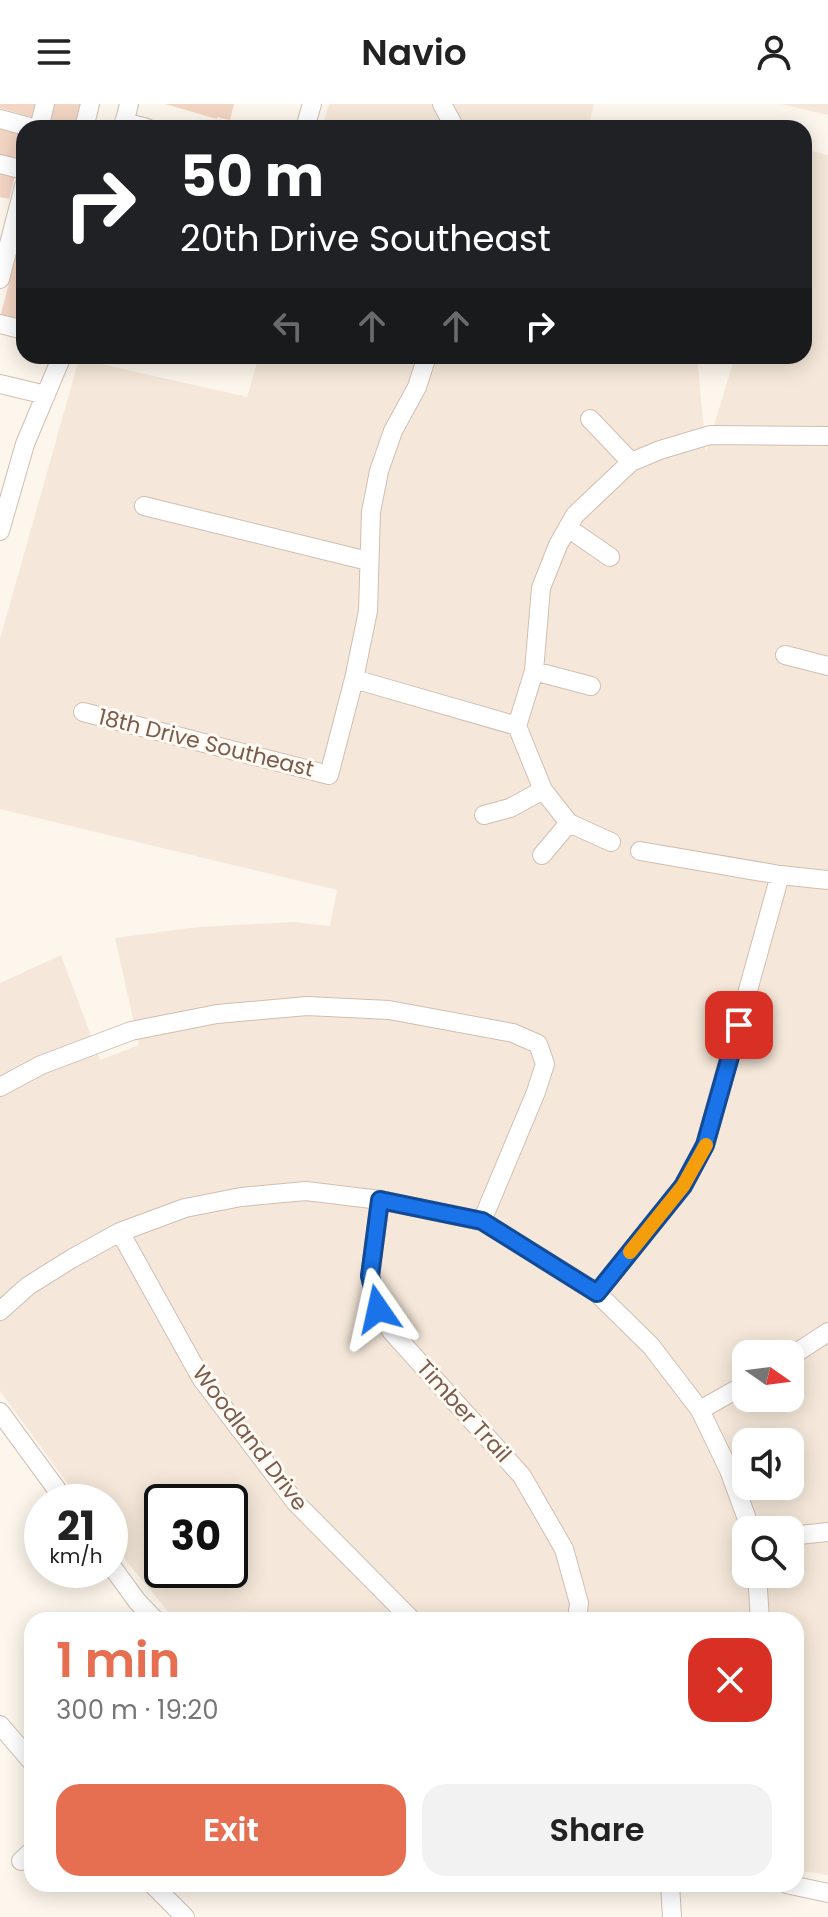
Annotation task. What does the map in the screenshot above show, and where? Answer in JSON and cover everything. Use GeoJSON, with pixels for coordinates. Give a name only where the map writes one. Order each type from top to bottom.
{"type":"FeatureCollection","features":[{"type":"Feature","properties":{"kind":"street"},"geometry":{"type":"LineString","coordinates":[[0,279],[9,208]]}},
{"type":"Feature","properties":{"kind":"street"},"geometry":{"type":"LineString","coordinates":[[0,531],[25,444],[59,364]]}},
{"type":"Feature","properties":{"kind":"street"},"geometry":{"type":"LineString","coordinates":[[424,364],[417,387],[393,431],[379,471],[371,512],[368,611],[354,679],[517,726]]}},
{"type":"Feature","properties":{"kind":"street"},"geometry":{"type":"LineString","coordinates":[[0,384],[46,395]]}},
{"type":"Feature","properties":{"kind":"street"},"geometry":{"type":"LineString","coordinates":[[590,419],[631,462]]}},
{"type":"Feature","properties":{"kind":"street"},"geometry":{"type":"LineString","coordinates":[[611,842],[569,823],[543,790],[517,726],[534,671],[541,588],[558,545],[575,515],[631,462],[660,450],[710,435],[828,436]]}},
{"type":"Feature","properties":{"kind":"street"},"geometry":{"type":"LineString","coordinates":[[144,506],[368,561]]}},
{"type":"Feature","properties":{"kind":"street"},"geometry":{"type":"LineString","coordinates":[[568,528],[610,557]]}},
{"type":"Feature","properties":{"kind":"street"},"geometry":{"type":"LineString","coordinates":[[785,655],[828,666]]}},
{"type":"Feature","properties":{"kind":"street"},"geometry":{"type":"LineString","coordinates":[[534,671],[591,686]]}},
{"type":"Feature","properties":{"kind":"street","name":"18th Drive Southeast"},"geometry":{"type":"LineString","coordinates":[[83,712],[329,775],[354,679]]}},
{"type":"Feature","properties":{"kind":"street"},"geometry":{"type":"LineString","coordinates":[[484,815],[510,808],[543,790]]}},
{"type":"Feature","properties":{"kind":"street"},"geometry":{"type":"LineString","coordinates":[[542,855],[569,823]]}},
{"type":"Feature","properties":{"kind":"street"},"geometry":{"type":"LineString","coordinates":[[640,851],[828,880]]}},
{"type":"Feature","properties":{"kind":"street"},"geometry":{"type":"LineString","coordinates":[[597,1293],[683,1186],[705,1145],[780,875]]}},
{"type":"Feature","properties":{"kind":"street"},"geometry":{"type":"LineString","coordinates":[[0,1087],[41,1065],[131,1031],[217,1014],[307,1006],[389,1010],[513,1033],[538,1044],[545,1064],[482,1221]]}},
{"type":"Feature","properties":{"kind":"street"},"geometry":{"type":"LineString","coordinates":[[0,1311],[28,1286],[120,1232],[185,1208],[241,1197],[306,1191],[380,1200],[482,1221],[597,1293],[651,1346],[700,1410],[729,1470],[746,1516]]}},
{"type":"Feature","properties":{"kind":"street","name":"Timber Trail"},"geometry":{"type":"LineString","coordinates":[[380,1200],[370,1276],[378,1309],[392,1332],[522,1476],[564,1549],[579,1603],[578,1612]]}},
{"type":"Feature","properties":{"kind":"street","name":"Woodland Drive"},"geometry":{"type":"LineString","coordinates":[[120,1232],[210,1391],[296,1503],[404,1612]]}},
{"type":"Feature","properties":{"kind":"street"},"geometry":{"type":"LineString","coordinates":[[804,1348],[828,1332]]}},
{"type":"Feature","properties":{"kind":"street"},"geometry":{"type":"LineString","coordinates":[[700,1410],[732,1392]]}},
{"type":"Feature","properties":{"kind":"street"},"geometry":{"type":"LineString","coordinates":[[0,1412],[53,1484]]}},
{"type":"Feature","properties":{"kind":"street"},"geometry":{"type":"LineString","coordinates":[[804,1535],[828,1532]]}},
{"type":"Feature","properties":{"kind":"street"},"geometry":{"type":"LineString","coordinates":[[128,1588],[147,1612]]}},
{"type":"Feature","properties":{"kind":"street"},"geometry":{"type":"LineString","coordinates":[[758,1588],[759,1612]]}},
{"type":"Feature","properties":{"kind":"street"},"geometry":{"type":"LineString","coordinates":[[0,1725],[24,1753]]}},
{"type":"Feature","properties":{"kind":"street"},"geometry":{"type":"LineString","coordinates":[[804,1888],[828,1893]]}},
{"type":"Feature","properties":{"kind":"street"},"geometry":{"type":"LineString","coordinates":[[160,1892],[185,1917]]}},
{"type":"Feature","properties":{"kind":"street"},"geometry":{"type":"LineString","coordinates":[[670,1892],[672,1917]]}},
{"type":"Feature","properties":{"kind":"shaded area"},"geometry":{"type":"Polygon","coordinates":[[[329,104],[594,104],[590,120],[324,120],[329,104]]]}},
{"type":"Feature","properties":{"kind":"shaded area"},"geometry":{"type":"Polygon","coordinates":[[[781,104],[828,104],[828,115],[781,104]]]}},
{"type":"Feature","properties":{"kind":"shaded area"},"geometry":{"type":"Polygon","coordinates":[[[812,151],[828,155],[828,1875],[804,1871],[804,1612],[168,1612],[149,1588],[248,1588],[248,1484],[144,1484],[144,1582],[128,1563],[128,1484],[68,1484],[0,1391],[0,983],[61,955],[100,1060],[139,1045],[115,938],[198,927],[293,922],[330,926],[337,890],[0,809],[0,639],[78,364],[101,364],[247,397],[257,364],[698,364],[706,452],[733,364],[812,364],[812,151]]]}},
{"type":"Feature","properties":{"kind":"building"},"geometry":{"type":"Polygon","coordinates":[[[0,104],[35,104],[32,117],[0,108],[0,104]]]}},
{"type":"Feature","properties":{"kind":"building"},"geometry":{"type":"Polygon","coordinates":[[[55,104],[83,104],[79,120],[51,120],[55,104]]]}},
{"type":"Feature","properties":{"kind":"building"},"geometry":{"type":"Polygon","coordinates":[[[165,104],[234,104],[230,120],[165,104]]]}},
{"type":"Feature","properties":{"kind":"building"},"geometry":{"type":"Polygon","coordinates":[[[0,129],[16,133],[16,161],[0,157],[0,129]]]}},
{"type":"Feature","properties":{"kind":"building"},"geometry":{"type":"Polygon","coordinates":[[[0,172],[15,176],[9,199],[0,197],[0,172]]]}},
{"type":"Feature","properties":{"kind":"building"},"geometry":{"type":"Polygon","coordinates":[[[16,256],[16,318],[1,314],[16,256]]]}},
{"type":"Feature","properties":{"kind":"slow traffic"},"geometry":{"type":"LineString","coordinates":[[630,1252],[683,1186],[706,1145]]}},
{"type":"Feature","properties":{"kind":"route"},"geometry":{"type":"LineString","coordinates":[[378,1309],[370,1276],[380,1200],[482,1221],[597,1293],[683,1186],[705,1145],[739,1025]]}}]}
